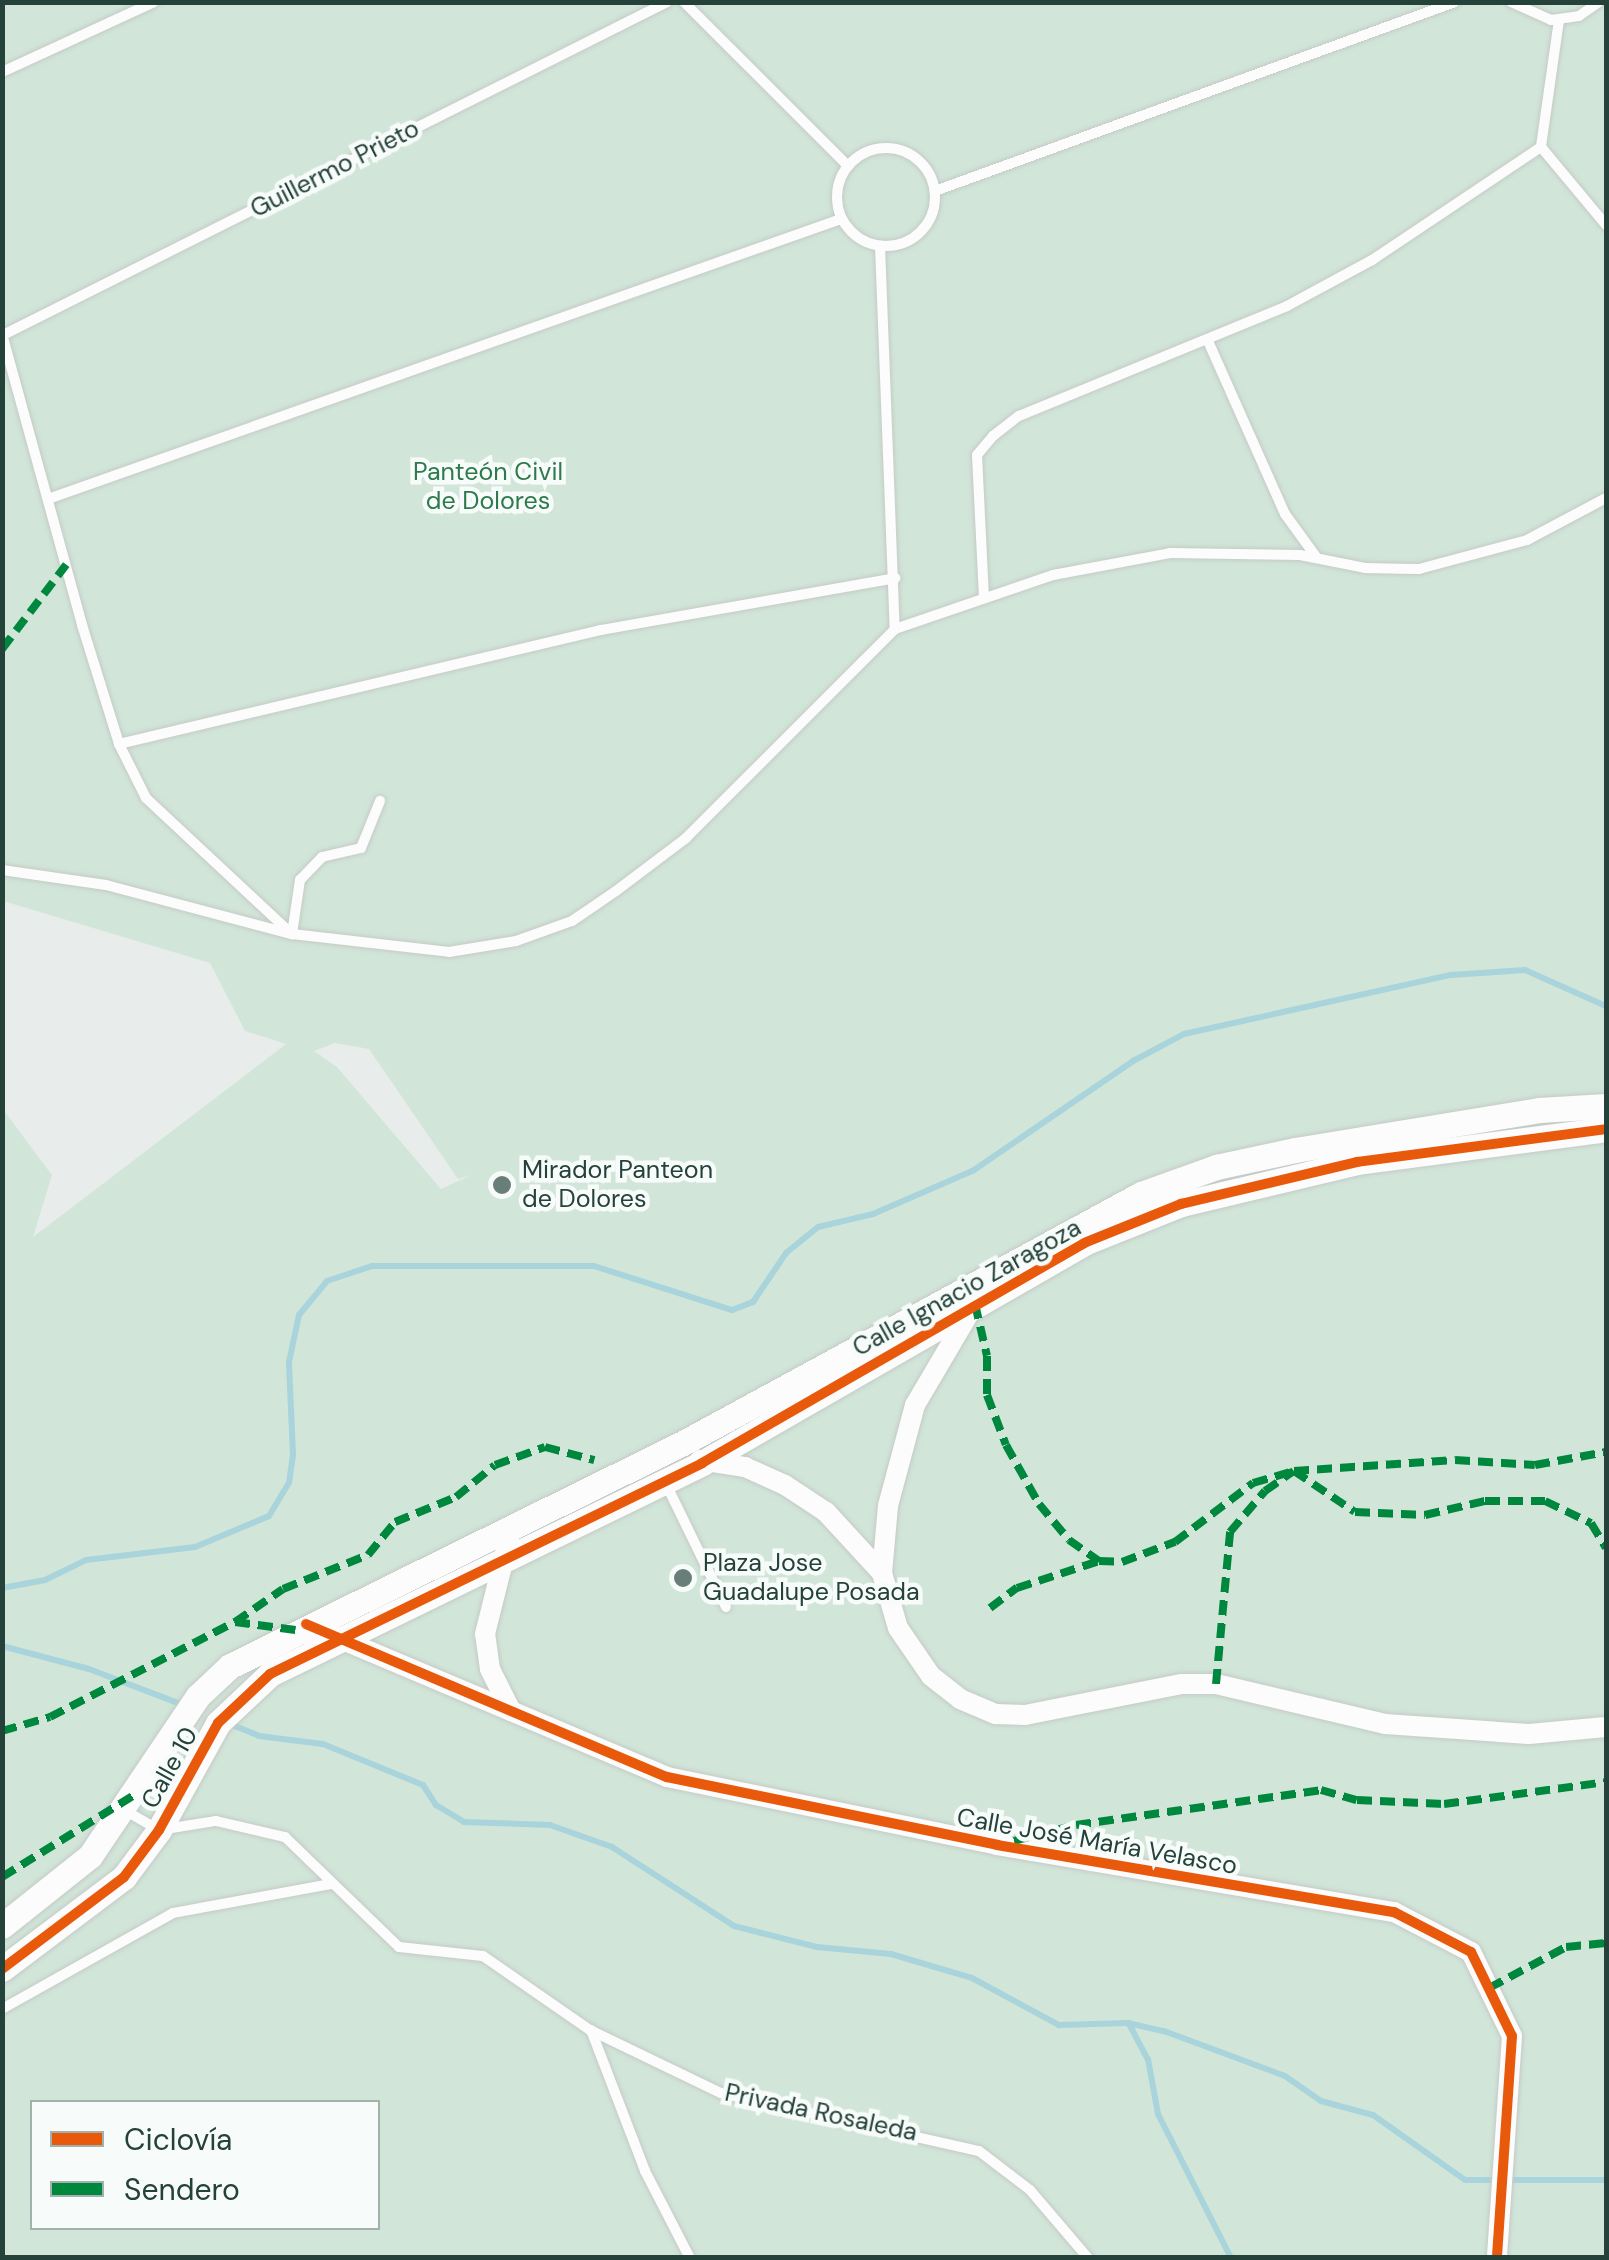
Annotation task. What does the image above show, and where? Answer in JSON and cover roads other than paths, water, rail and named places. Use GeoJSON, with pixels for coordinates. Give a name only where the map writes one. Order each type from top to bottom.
{"type":"FeatureCollection","features":[{"type":"Feature","properties":{"kind":"street","name":"Calle Ignacio Zaragoza"},"geometry":{"type":"LineString","coordinates":[[512,1526],[683,1443],[956,1291],[1174,1181],[1346,1141],[1606,1106]]}},
{"type":"Feature","properties":{"kind":"street","name":"Calle Ignacio Zaragoza"},"geometry":{"type":"LineString","coordinates":[[500,1563],[702,1462],[1084,1243],[1181,1204],[1357,1162],[1606,1129]]}},
{"type":"Feature","properties":{"kind":"street","name":"Calle Ignacio Zaragoza"},"geometry":{"type":"LineString","coordinates":[[975,1304],[915,1405],[888,1506],[882,1573],[898,1628],[932,1676],[960,1699],[996,1714],[1216,1684],[1398,1726],[1530,1734],[1606,1727]]}},
{"type":"Feature","properties":{"kind":"street"},"geometry":{"type":"LineString","coordinates":[[683,1443],[702,1462]]}},
{"type":"Feature","properties":{"kind":"street","name":"Calle Ignacio Zaragoza"},"geometry":{"type":"LineString","coordinates":[[702,1462],[744,1467],[785,1485],[826,1512],[882,1573]]}},
{"type":"Feature","properties":{"kind":"street"},"geometry":{"type":"LineString","coordinates":[[510,1711],[485,1652],[486,1614],[512,1526]]}},
{"type":"Feature","properties":{"kind":"street","name":"Calle 10"},"geometry":{"type":"LineString","coordinates":[[2,1926],[74,1872],[126,1811],[190,1707],[240,1659],[512,1526]]}},
{"type":"Feature","properties":{"kind":"street","name":"Calle 10"},"geometry":{"type":"LineString","coordinates":[[2,1968],[85,1911],[124,1877],[159,1830],[224,1715],[270,1674],[335,1636],[500,1563]]}},
{"type":"Feature","properties":{"kind":"street","name":"Calle José María Velasco"},"geometry":{"type":"LineString","coordinates":[[306,1624],[510,1711],[694,1783],[1104,1865],[1394,1912],[1471,1952],[1512,2036],[1512,2085],[1497,2257]]}},
{"type":"Feature","properties":{"kind":"lane"},"geometry":{"type":"LineString","coordinates":[[2,72],[154,2]]}},
{"type":"Feature","properties":{"kind":"lane","name":"Guillermo Prieto"},"geometry":{"type":"LineString","coordinates":[[3,334],[667,2]]}},
{"type":"Feature","properties":{"kind":"lane"},"geometry":{"type":"LineString","coordinates":[[684,2],[848,166]]}},
{"type":"Feature","properties":{"kind":"lane"},"geometry":{"type":"LineString","coordinates":[[935,190],[1455,2]]}},
{"type":"Feature","properties":{"kind":"lane"},"geometry":{"type":"LineString","coordinates":[[1511,2],[1537,18],[1559,20],[1599,2]]}},
{"type":"Feature","properties":{"kind":"lane"},"geometry":{"type":"LineString","coordinates":[[1559,20],[1541,147],[1606,226]]}},
{"type":"Feature","properties":{"kind":"lane"},"geometry":{"type":"LineString","coordinates":[[984,598],[977,455],[993,436],[1019,416],[1208,341],[1372,260],[1541,147]]}},
{"type":"Feature","properties":{"kind":"lane"},"geometry":{"type":"LineString","coordinates":[[871,150],[899,150],[923,165],[935,190],[922,232],[880,246],[864,242],[842,219],[837,191],[848,166],[871,150]]}},
{"type":"Feature","properties":{"kind":"lane"},"geometry":{"type":"LineString","coordinates":[[48,498],[842,219]]}},
{"type":"Feature","properties":{"kind":"lane"},"geometry":{"type":"LineString","coordinates":[[880,246],[895,629]]}},
{"type":"Feature","properties":{"kind":"lane"},"geometry":{"type":"LineString","coordinates":[[3,334],[119,744],[146,798],[292,934]]}},
{"type":"Feature","properties":{"kind":"lane"},"geometry":{"type":"LineString","coordinates":[[1208,341],[1284,514],[1317,558]]}},
{"type":"Feature","properties":{"kind":"lane"},"geometry":{"type":"LineString","coordinates":[[2,870],[106,884],[292,934],[449,952],[516,941],[572,921],[686,838],[895,629],[1053,574],[1170,553],[1317,558],[1419,569],[1528,540],[1606,498]]}},
{"type":"Feature","properties":{"kind":"lane"},"geometry":{"type":"LineString","coordinates":[[119,744],[601,630],[895,578]]}},
{"type":"Feature","properties":{"kind":"lane"},"geometry":{"type":"LineString","coordinates":[[292,934],[300,880],[322,857],[362,848],[380,801]]}},
{"type":"Feature","properties":{"kind":"lane"},"geometry":{"type":"LineString","coordinates":[[665,1482],[726,1607]]}},
{"type":"Feature","properties":{"kind":"lane"},"geometry":{"type":"LineString","coordinates":[[126,1811],[159,1830]]}},
{"type":"Feature","properties":{"kind":"lane","name":"Privada Rosaleda"},"geometry":{"type":"LineString","coordinates":[[159,1830],[216,1821],[284,1837],[399,1947],[484,1956],[590,2030],[721,2093],[979,2150],[1030,2190],[1088,2258]]}},
{"type":"Feature","properties":{"kind":"lane"},"geometry":{"type":"LineString","coordinates":[[2,2008],[173,1913],[330,1884]]}},
{"type":"Feature","properties":{"kind":"lane"},"geometry":{"type":"LineString","coordinates":[[590,2030],[645,2172],[690,2258]]}},
{"type":"Feature","properties":{"kind":"waterway"},"geometry":{"type":"LineString","coordinates":[[2,1588],[45,1580],[86,1560],[195,1547],[269,1516],[289,1483],[293,1455],[289,1362],[299,1315],[327,1281],[372,1266],[594,1266],[732,1310],[753,1302],[786,1253],[818,1227],[873,1214],[974,1170],[1133,1061],[1184,1034],[1451,975],[1525,970],[1606,1006]]}},
{"type":"Feature","properties":{"kind":"waterway"},"geometry":{"type":"LineString","coordinates":[[2,1646],[89,1669],[186,1706]]}},
{"type":"Feature","properties":{"kind":"waterway"},"geometry":{"type":"LineString","coordinates":[[230,1724],[259,1736],[323,1744],[423,1785],[436,1805],[464,1822],[550,1825],[612,1847],[734,1926],[817,1947],[891,1954],[972,1978],[1059,2025],[1128,2023],[1164,2031],[1285,2076],[1321,2101],[1373,2115],[1465,2180],[1606,2180]]}},
{"type":"Feature","properties":{"kind":"waterway"},"geometry":{"type":"LineString","coordinates":[[1129,2024],[1148,2059],[1158,2114],[1231,2258]]}},
{"type":"Feature","properties":{"kind":"place","name":"Mirador Panteon de Dolores"},"geometry":{"type":"Point","coordinates":[502,1185]}},
{"type":"Feature","properties":{"kind":"place","name":"Plaza Jose Guadalupe Posada"},"geometry":{"type":"Point","coordinates":[683,1578]}},
{"type":"Feature","properties":{"kind":"park label","name":"Panteón Civil de Dolores"},"geometry":{"type":"Point","coordinates":[488,488]}}]}
